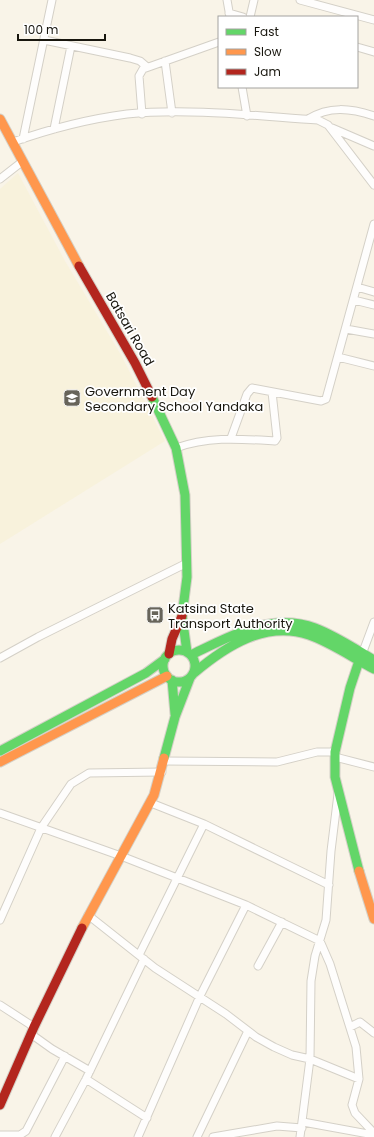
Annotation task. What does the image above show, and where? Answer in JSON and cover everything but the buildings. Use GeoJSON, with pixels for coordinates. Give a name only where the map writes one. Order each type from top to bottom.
{"type":"FeatureCollection","features":[{"type":"Feature","properties":{"kind":"main road","name":"Batsari Road"},"geometry":{"type":"LineString","coordinates":[[0,119],[82,272],[136,363],[176,448],[186,495],[187,563],[182,616]]}},
{"type":"Feature","properties":{"kind":"main road"},"geometry":{"type":"LineString","coordinates":[[0,1105],[32,1030],[88,915],[150,803],[162,772],[175,717],[195,667],[189,653],[182,616]]}},
{"type":"Feature","properties":{"kind":"main road"},"geometry":{"type":"LineString","coordinates":[[175,717],[170,678],[163,665],[182,616]]}},
{"type":"Feature","properties":{"kind":"main road"},"geometry":{"type":"LineString","coordinates":[[0,751],[146,673],[174,651],[189,653],[247,629],[275,623],[302,624],[313,628],[361,657],[374,669]]}},
{"type":"Feature","properties":{"kind":"main road"},"geometry":{"type":"LineString","coordinates":[[170,678],[178,682],[192,676],[221,650],[255,635],[275,630],[308,634],[361,657],[374,660]]}},
{"type":"Feature","properties":{"kind":"main road"},"geometry":{"type":"LineString","coordinates":[[361,657],[350,688],[335,755],[338,793],[374,919]]}},
{"type":"Feature","properties":{"kind":"main road"},"geometry":{"type":"LineString","coordinates":[[0,762],[170,678]]}},
{"type":"Feature","properties":{"kind":"street"},"geometry":{"type":"LineString","coordinates":[[23,139],[52,0]]}},
{"type":"Feature","properties":{"kind":"street"},"geometry":{"type":"LineString","coordinates":[[227,0],[230,15]]}},
{"type":"Feature","properties":{"kind":"street"},"geometry":{"type":"LineString","coordinates":[[250,16],[254,0]]}},
{"type":"Feature","properties":{"kind":"street"},"geometry":{"type":"LineString","coordinates":[[301,0],[374,20]]}},
{"type":"Feature","properties":{"kind":"street"},"geometry":{"type":"LineString","coordinates":[[44,40],[130,58],[140,61],[147,67]]}},
{"type":"Feature","properties":{"kind":"street"},"geometry":{"type":"LineString","coordinates":[[142,114],[139,76],[143,69],[218,42]]}},
{"type":"Feature","properties":{"kind":"street"},"geometry":{"type":"LineString","coordinates":[[54,128],[71,46]]}},
{"type":"Feature","properties":{"kind":"street"},"geometry":{"type":"LineString","coordinates":[[358,48],[374,52]]}},
{"type":"Feature","properties":{"kind":"street"},"geometry":{"type":"LineString","coordinates":[[165,61],[172,113]]}},
{"type":"Feature","properties":{"kind":"street"},"geometry":{"type":"LineString","coordinates":[[242,88],[247,116]]}},
{"type":"Feature","properties":{"kind":"street"},"geometry":{"type":"LineString","coordinates":[[308,120],[319,112],[338,109],[374,116]]}},
{"type":"Feature","properties":{"kind":"street"},"geometry":{"type":"LineString","coordinates":[[13,142],[69,124],[128,114],[203,113],[308,120],[324,122],[331,128],[374,185]]}},
{"type":"Feature","properties":{"kind":"street"},"geometry":{"type":"LineString","coordinates":[[331,128],[374,146]]}},
{"type":"Feature","properties":{"kind":"street"},"geometry":{"type":"LineString","coordinates":[[0,179],[23,161]]}},
{"type":"Feature","properties":{"kind":"street"},"geometry":{"type":"LineString","coordinates":[[231,438],[252,388],[324,401],[328,396],[374,224]]}},
{"type":"Feature","properties":{"kind":"street"},"geometry":{"type":"LineString","coordinates":[[366,253],[374,254]]}},
{"type":"Feature","properties":{"kind":"street"},"geometry":{"type":"LineString","coordinates":[[357,287],[374,292]]}},
{"type":"Feature","properties":{"kind":"street"},"geometry":{"type":"LineString","coordinates":[[354,300],[374,305]]}},
{"type":"Feature","properties":{"kind":"street"},"geometry":{"type":"LineString","coordinates":[[346,329],[374,334]]}},
{"type":"Feature","properties":{"kind":"street"},"geometry":{"type":"LineString","coordinates":[[338,357],[374,366]]}},
{"type":"Feature","properties":{"kind":"street"},"geometry":{"type":"LineString","coordinates":[[176,448],[190,443],[231,438],[276,440],[272,392]]}},
{"type":"Feature","properties":{"kind":"street"},"geometry":{"type":"LineString","coordinates":[[0,658],[38,637],[187,563]]}},
{"type":"Feature","properties":{"kind":"street"},"geometry":{"type":"LineString","coordinates":[[361,657],[374,622]]}},
{"type":"Feature","properties":{"kind":"street"},"geometry":{"type":"LineString","coordinates":[[164,761],[277,762],[317,752],[335,755],[374,767]]}},
{"type":"Feature","properties":{"kind":"street"},"geometry":{"type":"LineString","coordinates":[[0,920],[42,828],[71,784],[89,773],[162,772]]}},
{"type":"Feature","properties":{"kind":"street"},"geometry":{"type":"LineString","coordinates":[[300,1137],[310,1059],[311,981],[326,920],[338,793]]}},
{"type":"Feature","properties":{"kind":"street"},"geometry":{"type":"LineString","coordinates":[[150,803],[204,824],[329,885]]}},
{"type":"Feature","properties":{"kind":"street"},"geometry":{"type":"LineString","coordinates":[[0,813],[121,856],[246,905],[320,941],[330,964],[356,1047],[359,1079],[352,1105],[355,1113],[374,1134]]}},
{"type":"Feature","properties":{"kind":"street"},"geometry":{"type":"LineString","coordinates":[[55,1137],[90,1071],[141,957],[204,824]]}},
{"type":"Feature","properties":{"kind":"street"},"geometry":{"type":"LineString","coordinates":[[138,1137],[200,996],[246,905]]}},
{"type":"Feature","properties":{"kind":"street"},"geometry":{"type":"LineString","coordinates":[[88,915],[141,957],[178,983],[200,996],[248,1031],[274,1047],[310,1059],[359,1079]]}},
{"type":"Feature","properties":{"kind":"street"},"geometry":{"type":"LineString","coordinates":[[258,966],[282,922]]}},
{"type":"Feature","properties":{"kind":"street"},"geometry":{"type":"LineString","coordinates":[[0,1005],[65,1056],[90,1071]]}},
{"type":"Feature","properties":{"kind":"street"},"geometry":{"type":"LineString","coordinates":[[350,1027],[360,1022],[374,1033]]}},
{"type":"Feature","properties":{"kind":"street"},"geometry":{"type":"LineString","coordinates":[[197,1137],[219,1088],[248,1031]]}},
{"type":"Feature","properties":{"kind":"street"},"geometry":{"type":"LineString","coordinates":[[0,1135],[20,1135],[26,1131],[65,1056]]}},
{"type":"Feature","properties":{"kind":"street"},"geometry":{"type":"LineString","coordinates":[[86,1079],[147,1118]]}},
{"type":"Feature","properties":{"kind":"street"},"geometry":{"type":"LineString","coordinates":[[212,1137],[277,1126],[302,1125],[362,1135],[374,1134]]}},
{"type":"Feature","properties":{"kind":"shaded area","name":"Government Day Secondary School Yandaka"},"geometry":{"type":"Polygon","coordinates":[[[18,173],[65,261],[121,355],[165,441],[0,544],[0,189],[18,173]]]}},
{"type":"Feature","properties":{"kind":"traffic: fast"},"geometry":{"type":"LineString","coordinates":[[152,397],[176,448],[185,495],[187,577],[182,616],[187,652]]}},
{"type":"Feature","properties":{"kind":"traffic: fast"},"geometry":{"type":"LineString","coordinates":[[191,655],[251,628],[283,623],[299,624],[323,631],[374,660]]}},
{"type":"Feature","properties":{"kind":"traffic: fast"},"geometry":{"type":"LineString","coordinates":[[194,673],[233,645],[262,633],[277,631],[293,631],[318,638],[374,669]]}},
{"type":"Feature","properties":{"kind":"traffic: fast"},"geometry":{"type":"LineString","coordinates":[[176,650],[182,650],[192,657],[195,666],[194,672],[188,679],[182,682],[176,682],[166,675],[163,669],[163,663],[170,653],[176,650]]}},
{"type":"Feature","properties":{"kind":"traffic: fast"},"geometry":{"type":"LineString","coordinates":[[0,751],[146,673],[165,659]]}},
{"type":"Feature","properties":{"kind":"traffic: fast"},"geometry":{"type":"LineString","coordinates":[[359,661],[350,688],[335,752],[335,777],[359,871]]}},
{"type":"Feature","properties":{"kind":"traffic: fast"},"geometry":{"type":"LineString","coordinates":[[164,758],[175,717],[190,678]]}},
{"type":"Feature","properties":{"kind":"traffic: fast"},"geometry":{"type":"LineString","coordinates":[[172,680],[175,714]]}},
{"type":"Feature","properties":{"kind":"traffic: slow"},"geometry":{"type":"LineString","coordinates":[[0,119],[79,266]]}},
{"type":"Feature","properties":{"kind":"traffic: slow"},"geometry":{"type":"LineString","coordinates":[[0,762],[167,676]]}},
{"type":"Feature","properties":{"kind":"traffic: slow"},"geometry":{"type":"LineString","coordinates":[[82,928],[154,795],[164,758]]}},
{"type":"Feature","properties":{"kind":"traffic: slow"},"geometry":{"type":"LineString","coordinates":[[359,871],[374,919]]}},
{"type":"Feature","properties":{"kind":"traffic: jam"},"geometry":{"type":"LineString","coordinates":[[79,266],[135,363],[152,397]]}},
{"type":"Feature","properties":{"kind":"traffic: jam"},"geometry":{"type":"LineString","coordinates":[[169,654],[172,639],[182,616]]}},
{"type":"Feature","properties":{"kind":"traffic: jam"},"geometry":{"type":"LineString","coordinates":[[0,1105],[34,1027],[82,928]]}},
{"type":"Feature","properties":{"kind":"place","name":"Government Day Secondary School Yandaka"},"geometry":{"type":"Point","coordinates":[72,398]}},
{"type":"Feature","properties":{"kind":"place","name":"Katsina State Transport Authority"},"geometry":{"type":"Point","coordinates":[155,615]}}]}
